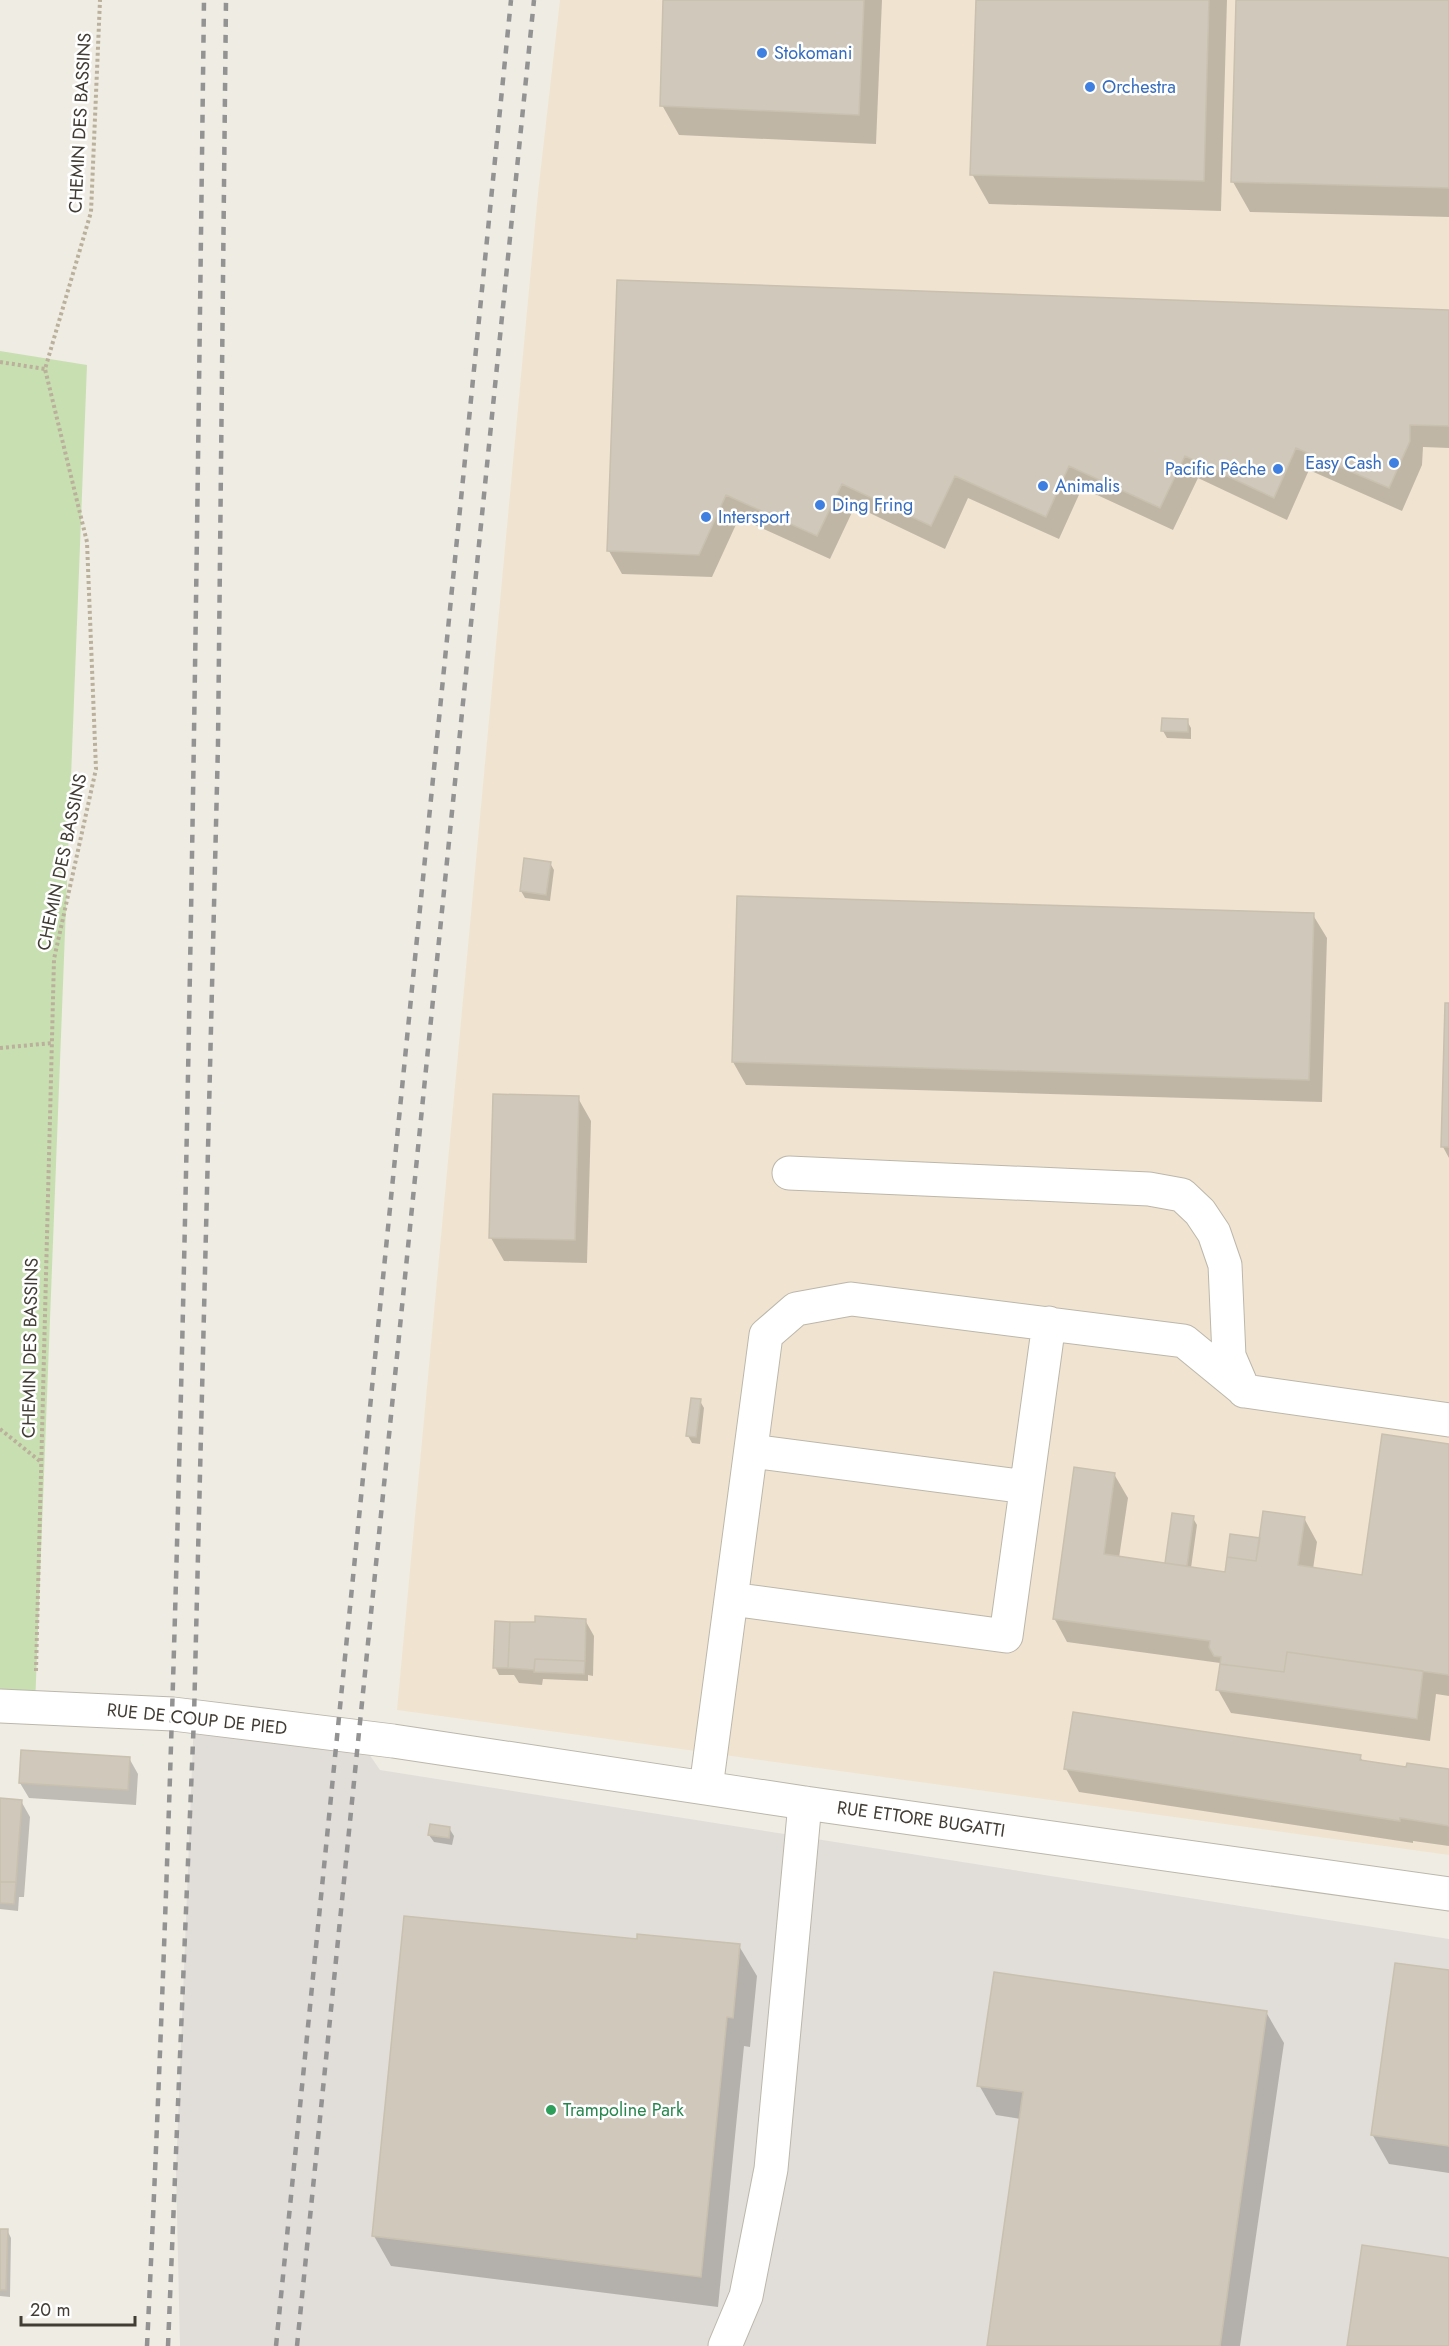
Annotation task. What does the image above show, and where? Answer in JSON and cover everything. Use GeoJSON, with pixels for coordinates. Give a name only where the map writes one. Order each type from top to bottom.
{"type":"FeatureCollection","features":[{"type":"Feature","properties":{"kind":"street"},"geometry":{"type":"LineString","coordinates":[[789,1173],[1149,1189],[1182,1195],[1200,1212],[1214,1233],[1225,1265],[1229,1356],[1245,1391]]}},
{"type":"Feature","properties":{"kind":"street"},"geometry":{"type":"LineString","coordinates":[[706,1788],[766,1335],[796,1309],[851,1299],[1184,1341],[1245,1391],[1449,1420]]}},
{"type":"Feature","properties":{"kind":"street"},"geometry":{"type":"LineString","coordinates":[[731,1599],[1006,1636],[1049,1323]]}},
{"type":"Feature","properties":{"kind":"street"},"geometry":{"type":"LineString","coordinates":[[751,1451],[1026,1487]]}},
{"type":"Feature","properties":{"kind":"street","name":"RUE DE COUP DE PIED"},"geometry":{"type":"LineString","coordinates":[[0,1706],[173,1714],[393,1741]]}},
{"type":"Feature","properties":{"kind":"street","name":"RUE ETTORE BUGATTI"},"geometry":{"type":"LineString","coordinates":[[393,1741],[805,1803],[1449,1894]]}},
{"type":"Feature","properties":{"kind":"street"},"geometry":{"type":"LineString","coordinates":[[725,2346],[746,2296],[771,2169],[805,1803]]}},
{"type":"Feature","properties":{"kind":"path","name":"CHEMIN DES BASSINS"},"geometry":{"type":"LineString","coordinates":[[35,1706],[54,959],[96,769],[87,542],[45,369],[91,212],[100,0]]}},
{"type":"Feature","properties":{"kind":"path"},"geometry":{"type":"LineString","coordinates":[[0,362],[45,369]]}},
{"type":"Feature","properties":{"kind":"path"},"geometry":{"type":"LineString","coordinates":[[0,1048],[52,1043]]}},
{"type":"Feature","properties":{"kind":"path"},"geometry":{"type":"LineString","coordinates":[[0,1429],[41,1462]]}},
{"type":"Feature","properties":{"kind":"shaded area"},"geometry":{"type":"Polygon","coordinates":[[[560,0],[1449,0],[1449,1855],[397,1710],[538,193],[560,0]]]}},
{"type":"Feature","properties":{"kind":"shaded area"},"geometry":{"type":"Polygon","coordinates":[[[194,1717],[358,1738],[380,1770],[1449,1939],[1449,2346],[180,2346],[176,2171],[194,1717]]]}},
{"type":"Feature","properties":{"kind":"green space"},"geometry":{"type":"Polygon","coordinates":[[[0,351],[87,365],[35,1706],[0,1706],[0,351]]]}},
{"type":"Feature","properties":{"kind":"building","name":"Stokomani"},"geometry":{"type":"Polygon","coordinates":[[[663,0],[864,0],[859,115],[660,106],[663,0]]]}},
{"type":"Feature","properties":{"kind":"building","name":"Orchestra"},"geometry":{"type":"Polygon","coordinates":[[[976,0],[1209,0],[1204,181],[970,175],[976,0]]]}},
{"type":"Feature","properties":{"kind":"building"},"geometry":{"type":"Polygon","coordinates":[[[1236,0],[1449,0],[1449,188],[1231,182],[1236,0]]]}},
{"type":"Feature","properties":{"kind":"building"},"geometry":{"type":"Polygon","coordinates":[[[617,280],[1449,310],[1449,426],[1410,425],[1410,441],[1389,488],[1296,448],[1274,498],[1185,456],[1160,508],[1069,466],[1046,517],[955,476],[931,526],[842,484],[817,536],[726,495],[699,555],[607,551],[617,280]]]}},
{"type":"Feature","properties":{"kind":"building"},"geometry":{"type":"Polygon","coordinates":[[[1162,718],[1188,719],[1188,732],[1161,731],[1162,718]]]}},
{"type":"Feature","properties":{"kind":"building"},"geometry":{"type":"Polygon","coordinates":[[[524,858],[551,862],[546,895],[520,891],[524,858]]]}},
{"type":"Feature","properties":{"kind":"building"},"geometry":{"type":"Polygon","coordinates":[[[737,896],[1314,913],[1309,1080],[732,1062],[737,896]]]}},
{"type":"Feature","properties":{"kind":"building"},"geometry":{"type":"Polygon","coordinates":[[[1445,1003],[1449,1003],[1449,1147],[1441,1147],[1445,1003]]]}},
{"type":"Feature","properties":{"kind":"building"},"geometry":{"type":"Polygon","coordinates":[[[493,1094],[579,1096],[575,1240],[489,1238],[493,1094]]]}},
{"type":"Feature","properties":{"kind":"building"},"geometry":{"type":"Polygon","coordinates":[[[691,1398],[701,1399],[696,1437],[686,1436],[691,1398]]]}},
{"type":"Feature","properties":{"kind":"building"},"geometry":{"type":"Polygon","coordinates":[[[1382,1434],[1449,1444],[1449,1675],[1287,1652],[1284,1672],[1220,1664],[1221,1657],[1214,1656],[1209,1647],[1210,1641],[1053,1619],[1074,1467],[1115,1473],[1104,1554],[1225,1572],[1227,1557],[1256,1561],[1263,1511],[1305,1517],[1298,1565],[1362,1575],[1382,1434]]]}},
{"type":"Feature","properties":{"kind":"building"},"geometry":{"type":"Polygon","coordinates":[[[1172,1513],[1194,1516],[1187,1566],[1165,1563],[1172,1513]]]}},
{"type":"Feature","properties":{"kind":"building"},"geometry":{"type":"Polygon","coordinates":[[[1230,1534],[1260,1538],[1256,1561],[1227,1557],[1230,1534]]]}},
{"type":"Feature","properties":{"kind":"building"},"geometry":{"type":"Polygon","coordinates":[[[535,1616],[586,1619],[585,1661],[535,1659],[534,1670],[508,1668],[510,1622],[535,1622],[535,1616]]]}},
{"type":"Feature","properties":{"kind":"building"},"geometry":{"type":"Polygon","coordinates":[[[495,1621],[510,1622],[508,1668],[493,1668],[495,1621]]]}},
{"type":"Feature","properties":{"kind":"building"},"geometry":{"type":"Polygon","coordinates":[[[1287,1652],[1423,1671],[1417,1719],[1216,1690],[1220,1664],[1284,1672],[1287,1652]]]}},
{"type":"Feature","properties":{"kind":"building"},"geometry":{"type":"Polygon","coordinates":[[[535,1659],[585,1661],[584,1674],[534,1672],[535,1659]]]}},
{"type":"Feature","properties":{"kind":"building"},"geometry":{"type":"Polygon","coordinates":[[[1073,1712],[1361,1755],[1360,1760],[1406,1767],[1407,1763],[1449,1769],[1449,1826],[1400,1818],[1400,1821],[1064,1769],[1073,1712]]]}},
{"type":"Feature","properties":{"kind":"building"},"geometry":{"type":"Polygon","coordinates":[[[21,1750],[130,1757],[128,1790],[19,1783],[21,1750]]]}},
{"type":"Feature","properties":{"kind":"building"},"geometry":{"type":"Polygon","coordinates":[[[0,1798],[22,1800],[16,1882],[0,1882],[0,1798]]]}},
{"type":"Feature","properties":{"kind":"building"},"geometry":{"type":"Polygon","coordinates":[[[430,1824],[450,1827],[449,1838],[428,1835],[430,1824]]]}},
{"type":"Feature","properties":{"kind":"building"},"geometry":{"type":"Polygon","coordinates":[[[0,1882],[16,1882],[14,1904],[0,1903],[0,1882]]]}},
{"type":"Feature","properties":{"kind":"building","name":"Trampoline Park"},"geometry":{"type":"Polygon","coordinates":[[[404,1916],[637,1939],[637,1934],[740,1944],[733,2018],[727,2017],[701,2277],[372,2236],[404,1916]]]}},
{"type":"Feature","properties":{"kind":"building"},"geometry":{"type":"Polygon","coordinates":[[[1395,1963],[1449,1970],[1449,2146],[1371,2135],[1395,1963]]]}},
{"type":"Feature","properties":{"kind":"building"},"geometry":{"type":"Polygon","coordinates":[[[994,1972],[1267,2011],[1220,2346],[987,2346],[1023,2092],[977,2086],[994,1972]]]}},
{"type":"Feature","properties":{"kind":"building"},"geometry":{"type":"Polygon","coordinates":[[[0,2229],[8,2229],[6,2290],[0,2290],[0,2229]]]}},
{"type":"Feature","properties":{"kind":"building"},"geometry":{"type":"Polygon","coordinates":[[[1362,2245],[1449,2258],[1449,2346],[1347,2346],[1362,2245]]]}},
{"type":"Feature","properties":{"kind":"railway"},"geometry":{"type":"LineString","coordinates":[[147,2346],[171,1760],[179,1467],[192,880],[204,0]]}},
{"type":"Feature","properties":{"kind":"railway"},"geometry":{"type":"LineString","coordinates":[[168,2346],[194,1717],[218,744],[226,0]]}},
{"type":"Feature","properties":{"kind":"railway"},"geometry":{"type":"LineString","coordinates":[[276,2346],[511,0]]}},
{"type":"Feature","properties":{"kind":"railway"},"geometry":{"type":"LineString","coordinates":[[297,2346],[534,0]]}},
{"type":"Feature","properties":{"kind":"place","name":"Stokomani"},"geometry":{"type":"Point","coordinates":[762,53]}},
{"type":"Feature","properties":{"kind":"place","name":"Orchestra"},"geometry":{"type":"Point","coordinates":[1090,87]}},
{"type":"Feature","properties":{"kind":"place","name":"Easy Cash"},"geometry":{"type":"Point","coordinates":[1394,463]}},
{"type":"Feature","properties":{"kind":"place","name":"Pacific Pêche"},"geometry":{"type":"Point","coordinates":[1278,469]}},
{"type":"Feature","properties":{"kind":"place","name":"Animalis"},"geometry":{"type":"Point","coordinates":[1043,486]}},
{"type":"Feature","properties":{"kind":"place","name":"Ding Fring"},"geometry":{"type":"Point","coordinates":[820,505]}},
{"type":"Feature","properties":{"kind":"place","name":"Intersport"},"geometry":{"type":"Point","coordinates":[706,517]}},
{"type":"Feature","properties":{"kind":"place","name":"Trampoline Park"},"geometry":{"type":"Point","coordinates":[551,2110]}}]}
